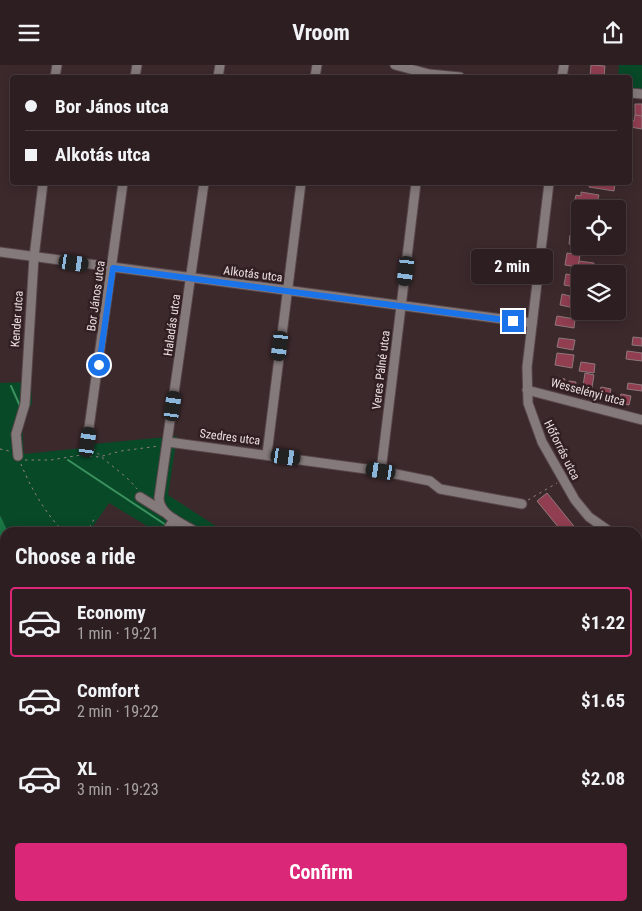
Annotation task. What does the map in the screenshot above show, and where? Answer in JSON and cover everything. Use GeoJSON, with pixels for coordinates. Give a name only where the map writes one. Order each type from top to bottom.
{"type":"FeatureCollection","features":[{"type":"Feature","properties":{"kind":"street"},"geometry":{"type":"LineString","coordinates":[[395,65],[425,75]]}},
{"type":"Feature","properties":{"kind":"street","name":"Kender utca"},"geometry":{"type":"LineString","coordinates":[[18,457],[15,443],[17,426],[25,404],[34,257],[43,185]]}},
{"type":"Feature","properties":{"kind":"street","name":"Bor János utca"},"geometry":{"type":"LineString","coordinates":[[88,442],[123,185]]}},
{"type":"Feature","properties":{"kind":"street","name":"Haladás utca"},"geometry":{"type":"LineString","coordinates":[[164,512],[160,506],[159,498],[204,185]]}},
{"type":"Feature","properties":{"kind":"street"},"geometry":{"type":"LineString","coordinates":[[266,454],[301,185]]}},
{"type":"Feature","properties":{"kind":"street","name":"Veres Pálné utca"},"geometry":{"type":"LineString","coordinates":[[381,471],[416,185]]}},
{"type":"Feature","properties":{"kind":"street","name":"Hőforrás utca"},"geometry":{"type":"LineString","coordinates":[[549,185],[532,323],[527,390],[535,427],[562,480],[582,510],[604,527]]}},
{"type":"Feature","properties":{"kind":"street","name":"Alkotás utca"},"geometry":{"type":"LineString","coordinates":[[0,251],[191,279],[532,323]]}},
{"type":"Feature","properties":{"kind":"street","name":"Wesselényi utca"},"geometry":{"type":"LineString","coordinates":[[527,390],[642,419]]}},
{"type":"Feature","properties":{"kind":"street","name":"Szedres utca"},"geometry":{"type":"LineString","coordinates":[[168,443],[266,454],[381,471],[430,481],[440,489],[522,503]]}},
{"type":"Feature","properties":{"kind":"street"},"geometry":{"type":"LineString","coordinates":[[142,498],[188,527]]}},
{"type":"Feature","properties":{"kind":"street"},"geometry":{"type":"LineString","coordinates":[[169,527],[174,519]]}},
{"type":"Feature","properties":{"kind":"path"},"geometry":{"type":"LineString","coordinates":[[88,442],[99,457],[127,477],[142,498]]}},
{"type":"Feature","properties":{"kind":"path"},"geometry":{"type":"LineString","coordinates":[[18,457],[35,461],[81,455],[99,457],[130,449],[168,443]]}},
{"type":"Feature","properties":{"kind":"path"},"geometry":{"type":"LineString","coordinates":[[0,447],[4,449]]}},
{"type":"Feature","properties":{"kind":"path"},"geometry":{"type":"LineString","coordinates":[[18,457],[25,475],[50,514],[61,527]]}},
{"type":"Feature","properties":{"kind":"path"},"geometry":{"type":"LineString","coordinates":[[522,503],[562,480]]}},
{"type":"Feature","properties":{"kind":"path"},"geometry":{"type":"LineString","coordinates":[[90,527],[96,516]]}},
{"type":"Feature","properties":{"kind":"green space"},"geometry":{"type":"Polygon","coordinates":[[[619,65],[642,65],[642,90],[632,89],[632,75],[618,75],[619,65]]]}},
{"type":"Feature","properties":{"kind":"green space"},"geometry":{"type":"Polygon","coordinates":[[[31,382],[32,403],[22,425],[24,454],[83,448],[83,445],[177,436],[168,495],[217,527],[149,527],[109,503],[92,527],[6,527],[0,515],[0,383],[31,382]]]}},
{"type":"Feature","properties":{"kind":"green space"},"geometry":{"type":"Polygon","coordinates":[[[0,515],[6,527],[0,527],[0,515]]]}},
{"type":"Feature","properties":{"kind":"building"},"geometry":{"type":"Polygon","coordinates":[[[591,65],[605,66],[604,75],[590,75],[591,65]]]}},
{"type":"Feature","properties":{"kind":"building"},"geometry":{"type":"Polygon","coordinates":[[[635,104],[642,104],[642,116],[635,115],[635,104]]]}},
{"type":"Feature","properties":{"kind":"building"},"geometry":{"type":"Polygon","coordinates":[[[635,115],[642,116],[642,129],[632,127],[632,120],[634,121],[635,115]]]}},
{"type":"Feature","properties":{"kind":"building"},"geometry":{"type":"Polygon","coordinates":[[[590,185],[615,185],[614,191],[589,187],[590,185]]]}},
{"type":"Feature","properties":{"kind":"building"},"geometry":{"type":"Polygon","coordinates":[[[581,192],[599,195],[599,200],[575,200],[576,195],[581,196],[581,192]]]}},
{"type":"Feature","properties":{"kind":"building"},"geometry":{"type":"Polygon","coordinates":[[[567,253],[580,255],[578,265],[565,265],[567,253]]]}},
{"type":"Feature","properties":{"kind":"building"},"geometry":{"type":"Polygon","coordinates":[[[579,261],[594,263],[594,265],[578,265],[579,261]]]}},
{"type":"Feature","properties":{"kind":"building"},"geometry":{"type":"Polygon","coordinates":[[[566,274],[571,275],[571,286],[564,285],[566,274]]]}},
{"type":"Feature","properties":{"kind":"building"},"geometry":{"type":"Polygon","coordinates":[[[562,294],[570,296],[571,307],[560,305],[562,294]]]}},
{"type":"Feature","properties":{"kind":"building"},"geometry":{"type":"Polygon","coordinates":[[[557,316],[575,320],[574,328],[555,325],[557,316]]]}},
{"type":"Feature","properties":{"kind":"building"},"geometry":{"type":"Polygon","coordinates":[[[633,337],[642,338],[642,346],[632,345],[633,337]]]}},
{"type":"Feature","properties":{"kind":"building"},"geometry":{"type":"Polygon","coordinates":[[[559,338],[575,340],[573,350],[557,347],[559,338]]]}},
{"type":"Feature","properties":{"kind":"building"},"geometry":{"type":"Polygon","coordinates":[[[627,351],[642,353],[642,361],[626,359],[627,351]]]}},
{"type":"Feature","properties":{"kind":"building"},"geometry":{"type":"Polygon","coordinates":[[[557,353],[574,355],[572,368],[555,365],[557,353]]]}},
{"type":"Feature","properties":{"kind":"building"},"geometry":{"type":"Polygon","coordinates":[[[581,362],[595,364],[594,373],[579,371],[581,362]]]}},
{"type":"Feature","properties":{"kind":"building"},"geometry":{"type":"Polygon","coordinates":[[[585,373],[594,375],[591,393],[582,392],[585,373]]]}},
{"type":"Feature","properties":{"kind":"building"},"geometry":{"type":"Polygon","coordinates":[[[553,377],[565,379],[563,388],[551,386],[553,377]]]}},
{"type":"Feature","properties":{"kind":"building"},"geometry":{"type":"Polygon","coordinates":[[[569,381],[576,382],[574,393],[567,392],[569,381]]]}},
{"type":"Feature","properties":{"kind":"building"},"geometry":{"type":"Polygon","coordinates":[[[628,383],[642,385],[642,391],[627,389],[628,383]]]}},
{"type":"Feature","properties":{"kind":"building"},"geometry":{"type":"Polygon","coordinates":[[[601,387],[611,389],[608,401],[598,398],[601,387]]]}},
{"type":"Feature","properties":{"kind":"building"},"geometry":{"type":"Polygon","coordinates":[[[621,394],[631,396],[629,405],[619,403],[621,394]]]}},
{"type":"Feature","properties":{"kind":"building"},"geometry":{"type":"Polygon","coordinates":[[[547,493],[575,527],[558,527],[537,501],[547,493]]]}},
{"type":"Feature","properties":{"kind":"waterway"},"geometry":{"type":"LineString","coordinates":[[11,386],[20,406]]}},
{"type":"Feature","properties":{"kind":"waterway"},"geometry":{"type":"LineString","coordinates":[[68,460],[166,525]]}},
{"type":"Feature","properties":{"kind":"route"},"geometry":{"type":"LineString","coordinates":[[99,365],[113,268],[513,321]]}}]}
